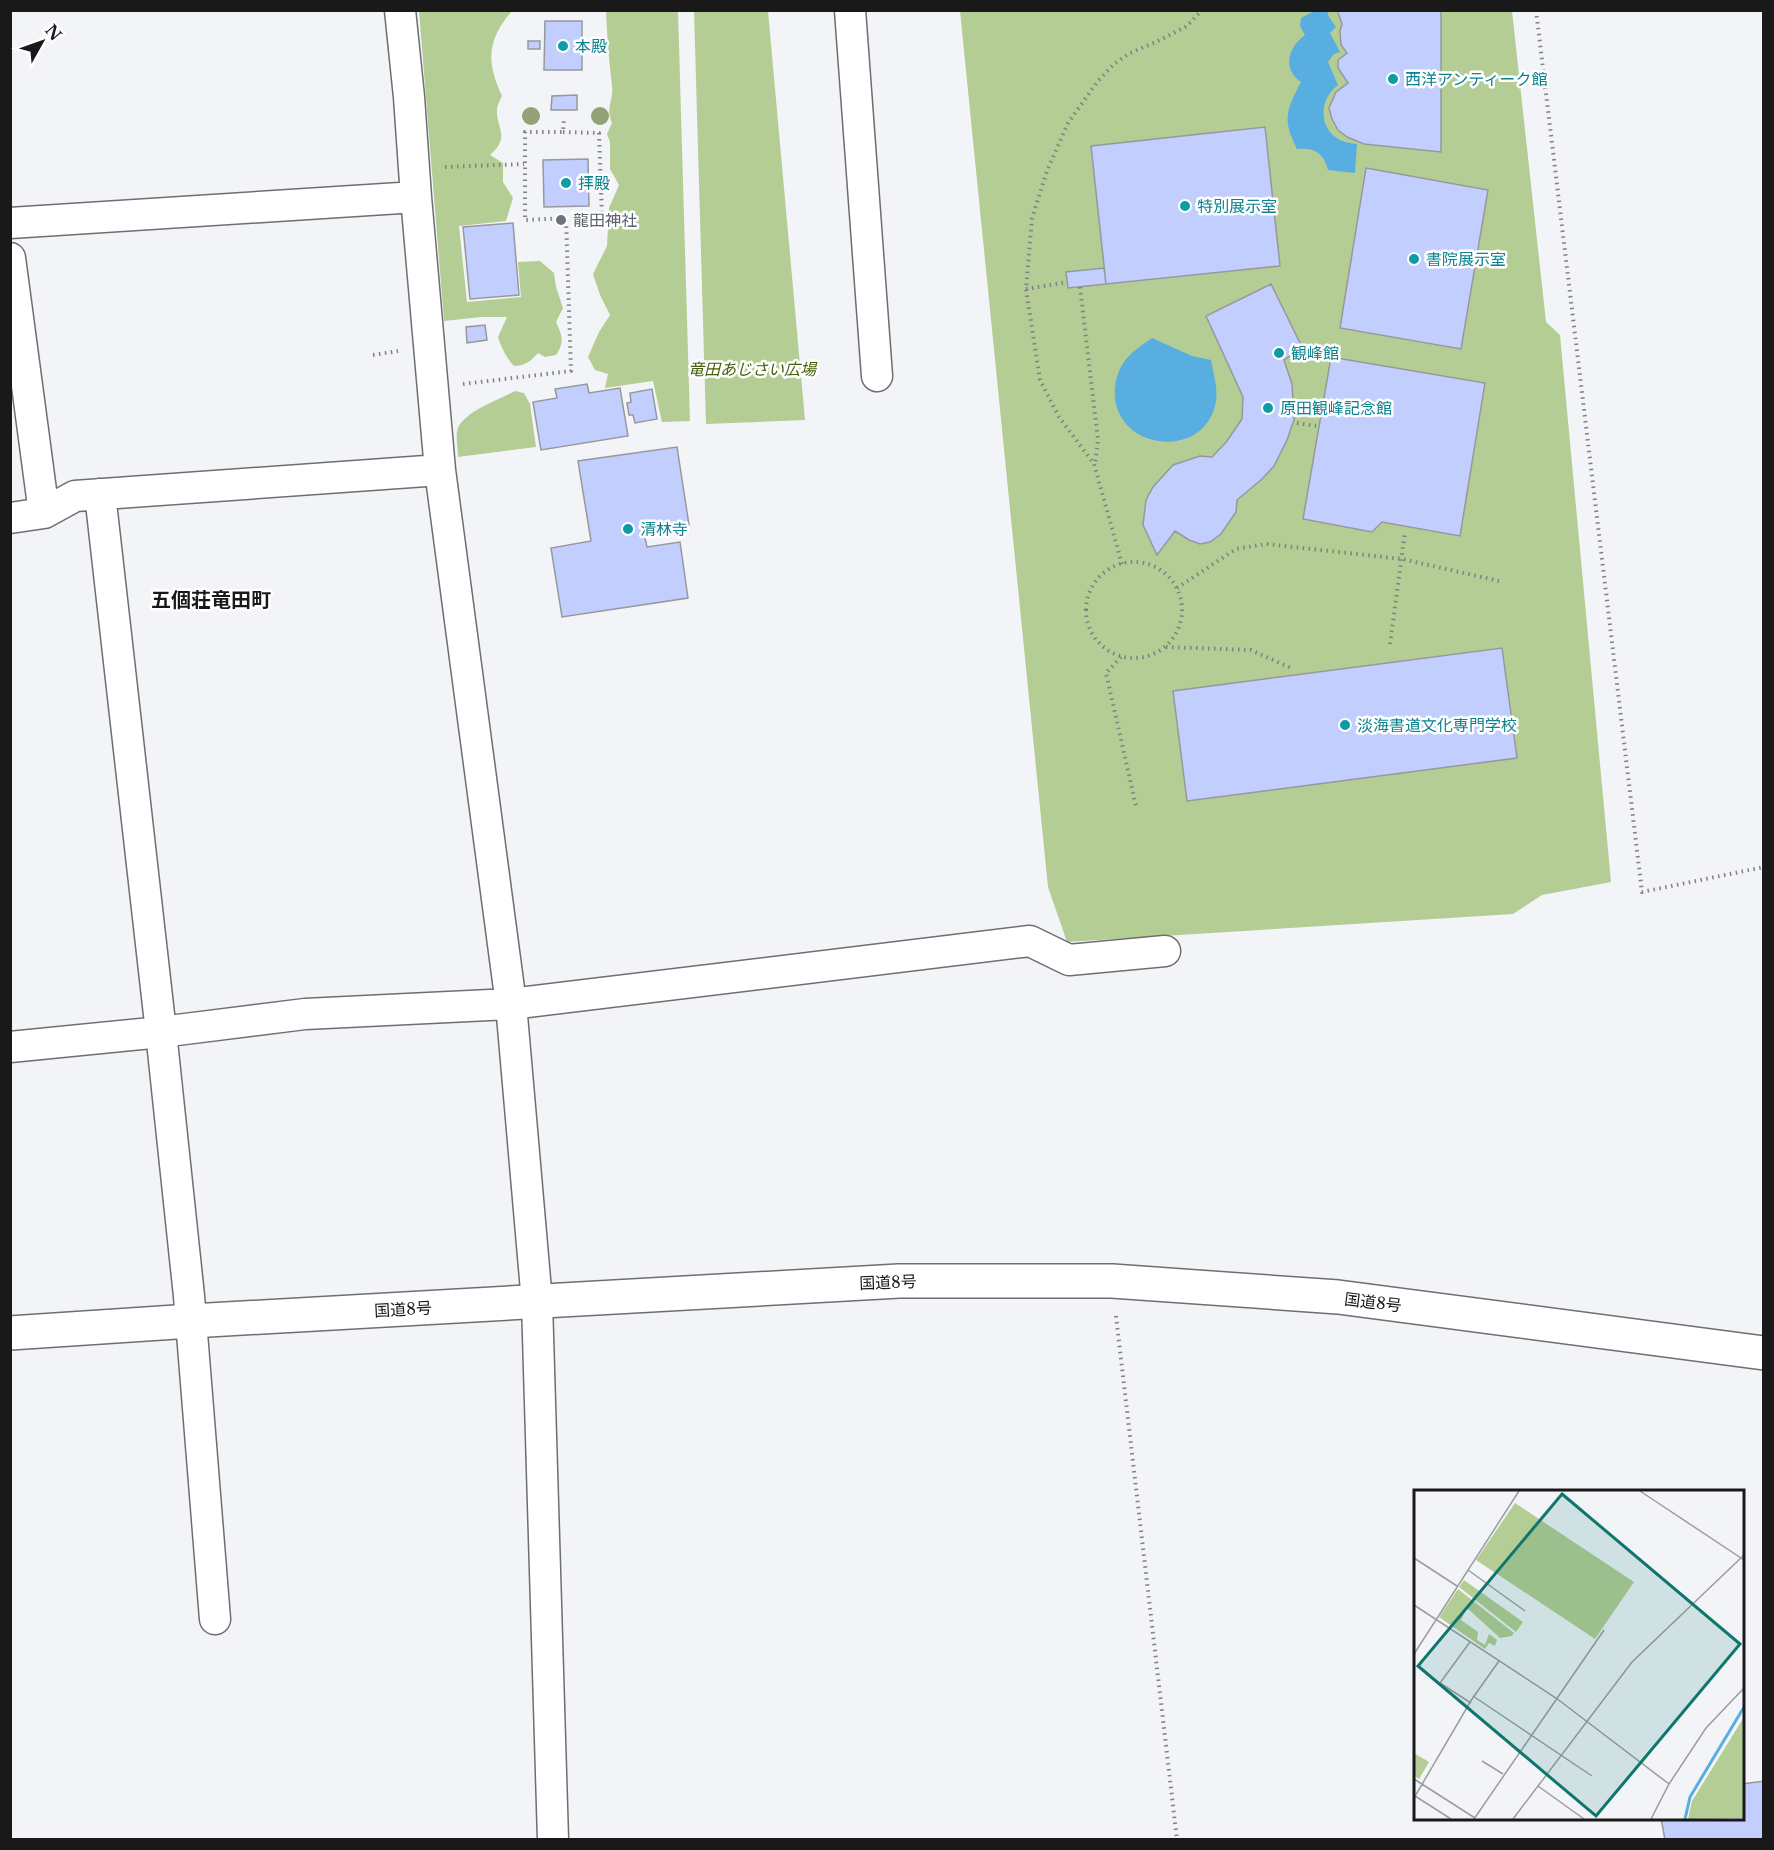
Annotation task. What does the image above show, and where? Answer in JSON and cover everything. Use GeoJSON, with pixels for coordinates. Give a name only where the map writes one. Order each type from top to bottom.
{"type":"FeatureCollection","features":[{"type":"Feature","properties":{"kind":"highway","name":"国道8号"},"geometry":{"type":"LineString","coordinates":[[10,1333],[899,1281],[1112,1281],[1338,1297],[1764,1353]]}},
{"type":"Feature","properties":{"kind":"street"},"geometry":{"type":"LineString","coordinates":[[400,10],[440,470],[511,1004],[537,1302],[554,1839]]}},
{"type":"Feature","properties":{"kind":"street"},"geometry":{"type":"LineString","coordinates":[[850,10],[878,376]]}},
{"type":"Feature","properties":{"kind":"street"},"geometry":{"type":"LineString","coordinates":[[10,223],[415,183]]}},
{"type":"Feature","properties":{"kind":"street"},"geometry":{"type":"LineString","coordinates":[[10,258],[44,513]]}},
{"type":"Feature","properties":{"kind":"street"},"geometry":{"type":"LineString","coordinates":[[10,518],[44,513],[75,496],[440,470]]}},
{"type":"Feature","properties":{"kind":"street"},"geometry":{"type":"LineString","coordinates":[[100,494],[191,1321],[215,1619]]}},
{"type":"Feature","properties":{"kind":"street"},"geometry":{"type":"LineString","coordinates":[[10,1047],[161,1032],[305,1014],[511,1004],[1029,941],[1069,960],[1165,951]]}},
{"type":"Feature","properties":{"kind":"path"},"geometry":{"type":"LineString","coordinates":[[1122,564],[1094,464],[1059,417],[1040,380],[1026,289],[1032,218],[1047,171],[1068,123],[1098,81],[1113,65],[1128,54],[1188,26],[1202,10]]}},
{"type":"Feature","properties":{"kind":"path"},"geometry":{"type":"LineString","coordinates":[[1536,10],[1642,892],[1764,867]]}},
{"type":"Feature","properties":{"kind":"path"},"geometry":{"type":"LineString","coordinates":[[563,132],[564,119]]}},
{"type":"Feature","properties":{"kind":"path"},"geometry":{"type":"LineString","coordinates":[[525,132],[599,133],[602,218],[525,220],[524,164],[525,132]]}},
{"type":"Feature","properties":{"kind":"path"},"geometry":{"type":"LineString","coordinates":[[415,183],[524,164]]}},
{"type":"Feature","properties":{"kind":"path"},"geometry":{"type":"LineString","coordinates":[[433,388],[571,371],[566,218]]}},
{"type":"Feature","properties":{"kind":"path"},"geometry":{"type":"LineString","coordinates":[[1026,289],[1067,282]]}},
{"type":"Feature","properties":{"kind":"path"},"geometry":{"type":"LineString","coordinates":[[1080,287],[1098,440],[1094,464]]}},
{"type":"Feature","properties":{"kind":"path"},"geometry":{"type":"LineString","coordinates":[[373,355],[400,351]]}},
{"type":"Feature","properties":{"kind":"path"},"geometry":{"type":"LineString","coordinates":[[1297,423],[1316,426]]}},
{"type":"Feature","properties":{"kind":"path"},"geometry":{"type":"LineString","coordinates":[[1390,644],[1405,532]]}},
{"type":"Feature","properties":{"kind":"path"},"geometry":{"type":"LineString","coordinates":[[1177,588],[1236,549],[1266,544],[1402,559],[1499,581]]}},
{"type":"Feature","properties":{"kind":"path"},"geometry":{"type":"LineString","coordinates":[[1138,562],[1154,566],[1167,575],[1177,588],[1182,603],[1182,620],[1176,634],[1166,647],[1152,655],[1137,658],[1121,657],[1107,650],[1095,639],[1088,625],[1086,609],[1089,594],[1096,580],[1108,570],[1122,564],[1138,562]]}},
{"type":"Feature","properties":{"kind":"path"},"geometry":{"type":"LineString","coordinates":[[1166,647],[1251,650],[1291,668]]}},
{"type":"Feature","properties":{"kind":"path"},"geometry":{"type":"LineString","coordinates":[[1121,657],[1106,673],[1136,806]]}},
{"type":"Feature","properties":{"kind":"path"},"geometry":{"type":"LineString","coordinates":[[1112,1281],[1177,1839]]}},
{"type":"Feature","properties":{"kind":"green space"},"geometry":{"type":"Polygon","coordinates":[[[419,11],[512,11],[498,32],[492,52],[493,72],[502,96],[497,110],[501,132],[500,142],[490,155],[503,163],[503,182],[513,198],[506,221],[459,226],[467,302],[521,297],[518,262],[540,261],[554,273],[563,308],[556,322],[562,338],[556,355],[545,357],[538,353],[528,362],[514,366],[498,337],[507,317],[444,321],[419,11]]]}},
{"type":"Feature","properties":{"kind":"green space"},"geometry":{"type":"Polygon","coordinates":[[[606,11],[678,11],[690,421],[662,422],[653,381],[605,388],[608,374],[595,370],[588,357],[599,332],[610,315],[593,274],[607,246],[609,208],[619,185],[610,169],[610,142],[607,134],[612,123],[609,108],[612,91],[606,11]]]}},
{"type":"Feature","properties":{"kind":"green space","name":"竜田あじさい広場"},"geometry":{"type":"Polygon","coordinates":[[[694,11],[768,11],[805,420],[706,424],[694,11]]]}},
{"type":"Feature","properties":{"kind":"green space"},"geometry":{"type":"Polygon","coordinates":[[[960,11],[1512,11],[1546,322],[1560,335],[1611,882],[1542,895],[1513,914],[1067,942],[1048,887],[960,11]]]}},
{"type":"Feature","properties":{"kind":"green space"},"geometry":{"type":"Polygon","coordinates":[[[515,391],[524,393],[530,404],[536,447],[458,457],[457,435],[462,422],[475,411],[515,391]]]}},
{"type":"Feature","properties":{"kind":"water"},"geometry":{"type":"Polygon","coordinates":[[[1314,11],[1327,11],[1336,27],[1330,33],[1340,52],[1334,54],[1328,62],[1338,85],[1328,96],[1324,117],[1325,124],[1334,136],[1357,144],[1355,173],[1328,170],[1324,159],[1317,152],[1297,149],[1289,130],[1289,108],[1301,82],[1295,77],[1289,65],[1291,52],[1305,35],[1300,26],[1301,18],[1314,11]]]}},
{"type":"Feature","properties":{"kind":"water"},"geometry":{"type":"Polygon","coordinates":[[[1152,338],[1192,356],[1211,360],[1216,385],[1216,401],[1209,421],[1195,434],[1178,441],[1159,441],[1142,436],[1127,425],[1117,409],[1115,387],[1121,368],[1130,355],[1152,338]]]}},
{"type":"Feature","properties":{"kind":"building","name":"西洋アンティーク館"},"geometry":{"type":"Polygon","coordinates":[[[1337,10],[1441,10],[1441,152],[1364,144],[1347,137],[1338,130],[1329,108],[1336,92],[1348,83],[1338,68],[1338,60],[1347,53],[1341,45],[1342,24],[1337,10]]]}},
{"type":"Feature","properties":{"kind":"building","name":"本殿"},"geometry":{"type":"Polygon","coordinates":[[[545,21],[582,21],[582,70],[544,70],[545,21]]]}},
{"type":"Feature","properties":{"kind":"building"},"geometry":{"type":"Polygon","coordinates":[[[528,41],[540,41],[540,49],[528,49],[528,41]]]}},
{"type":"Feature","properties":{"kind":"building"},"geometry":{"type":"Polygon","coordinates":[[[577,95],[577,110],[551,110],[552,96],[577,95]]]}},
{"type":"Feature","properties":{"kind":"building","name":"特別展示室"},"geometry":{"type":"Polygon","coordinates":[[[1265,127],[1280,266],[1106,284],[1091,146],[1265,127]]]}},
{"type":"Feature","properties":{"kind":"building","name":"拝殿"},"geometry":{"type":"Polygon","coordinates":[[[588,159],[589,206],[544,207],[543,160],[588,159]]]}},
{"type":"Feature","properties":{"kind":"building","name":"書院展示室"},"geometry":{"type":"Polygon","coordinates":[[[1366,168],[1488,190],[1461,349],[1340,328],[1366,168]]]}},
{"type":"Feature","properties":{"kind":"building"},"geometry":{"type":"Polygon","coordinates":[[[513,223],[519,295],[470,299],[463,227],[513,223]]]}},
{"type":"Feature","properties":{"kind":"building"},"geometry":{"type":"Polygon","coordinates":[[[1104,268],[1106,284],[1068,288],[1066,272],[1104,268]]]}},
{"type":"Feature","properties":{"kind":"building","name":"原田観峰記念館"},"geometry":{"type":"Polygon","coordinates":[[[1271,284],[1302,347],[1284,360],[1292,384],[1294,420],[1287,440],[1274,466],[1237,500],[1236,512],[1221,534],[1210,542],[1200,544],[1175,531],[1157,555],[1143,525],[1146,500],[1153,487],[1173,465],[1200,456],[1212,457],[1227,441],[1242,419],[1243,397],[1206,316],[1271,284]]]}},
{"type":"Feature","properties":{"kind":"building"},"geometry":{"type":"Polygon","coordinates":[[[485,325],[487,340],[467,343],[466,327],[485,325]]]}},
{"type":"Feature","properties":{"kind":"building"},"geometry":{"type":"Polygon","coordinates":[[[1331,357],[1485,383],[1460,536],[1382,522],[1372,532],[1303,519],[1331,357]]]}},
{"type":"Feature","properties":{"kind":"building"},"geometry":{"type":"Polygon","coordinates":[[[587,384],[589,393],[620,388],[628,436],[541,450],[533,402],[557,398],[555,389],[587,384]]]}},
{"type":"Feature","properties":{"kind":"building"},"geometry":{"type":"Polygon","coordinates":[[[652,389],[657,419],[635,423],[633,415],[629,415],[627,403],[631,402],[630,393],[652,389]]]}},
{"type":"Feature","properties":{"kind":"building","name":"清林寺"},"geometry":{"type":"Polygon","coordinates":[[[677,447],[689,525],[644,533],[647,547],[680,542],[688,598],[562,617],[551,548],[591,541],[578,461],[677,447]]]}},
{"type":"Feature","properties":{"kind":"building","name":"淡海書道文化専門学校"},"geometry":{"type":"Polygon","coordinates":[[[1502,648],[1517,758],[1187,801],[1173,691],[1502,648]]]}},
{"type":"Feature","properties":{"kind":"building"},"geometry":{"type":"Polygon","coordinates":[[[1764,1781],[1764,1840],[1665,1840],[1661,1820],[1744,1820],[1744,1784],[1764,1781]]]}},
{"type":"Feature","properties":{"kind":"place","name":"本殿"},"geometry":{"type":"Point","coordinates":[563,46]}},
{"type":"Feature","properties":{"kind":"place","name":"西洋アンティーク館"},"geometry":{"type":"Point","coordinates":[1393,79]}},
{"type":"Feature","properties":{"kind":"place","name":"拝殿"},"geometry":{"type":"Point","coordinates":[566,183]}},
{"type":"Feature","properties":{"kind":"place","name":"特別展示室"},"geometry":{"type":"Point","coordinates":[1185,206]}},
{"type":"Feature","properties":{"kind":"place","name":"龍田神社"},"geometry":{"type":"Point","coordinates":[561,220]}},
{"type":"Feature","properties":{"kind":"place","name":"書院展示室"},"geometry":{"type":"Point","coordinates":[1414,259]}},
{"type":"Feature","properties":{"kind":"place","name":"観峰館"},"geometry":{"type":"Point","coordinates":[1279,353]}},
{"type":"Feature","properties":{"kind":"place","name":"原田観峰記念館"},"geometry":{"type":"Point","coordinates":[1268,408]}},
{"type":"Feature","properties":{"kind":"place","name":"清林寺"},"geometry":{"type":"Point","coordinates":[628,529]}},
{"type":"Feature","properties":{"kind":"place","name":"淡海書道文化専門学校"},"geometry":{"type":"Point","coordinates":[1345,725]}},
{"type":"Feature","properties":{"kind":"district","name":"五個荘竜田町"},"geometry":{"type":"Point","coordinates":[211,600]}}]}
